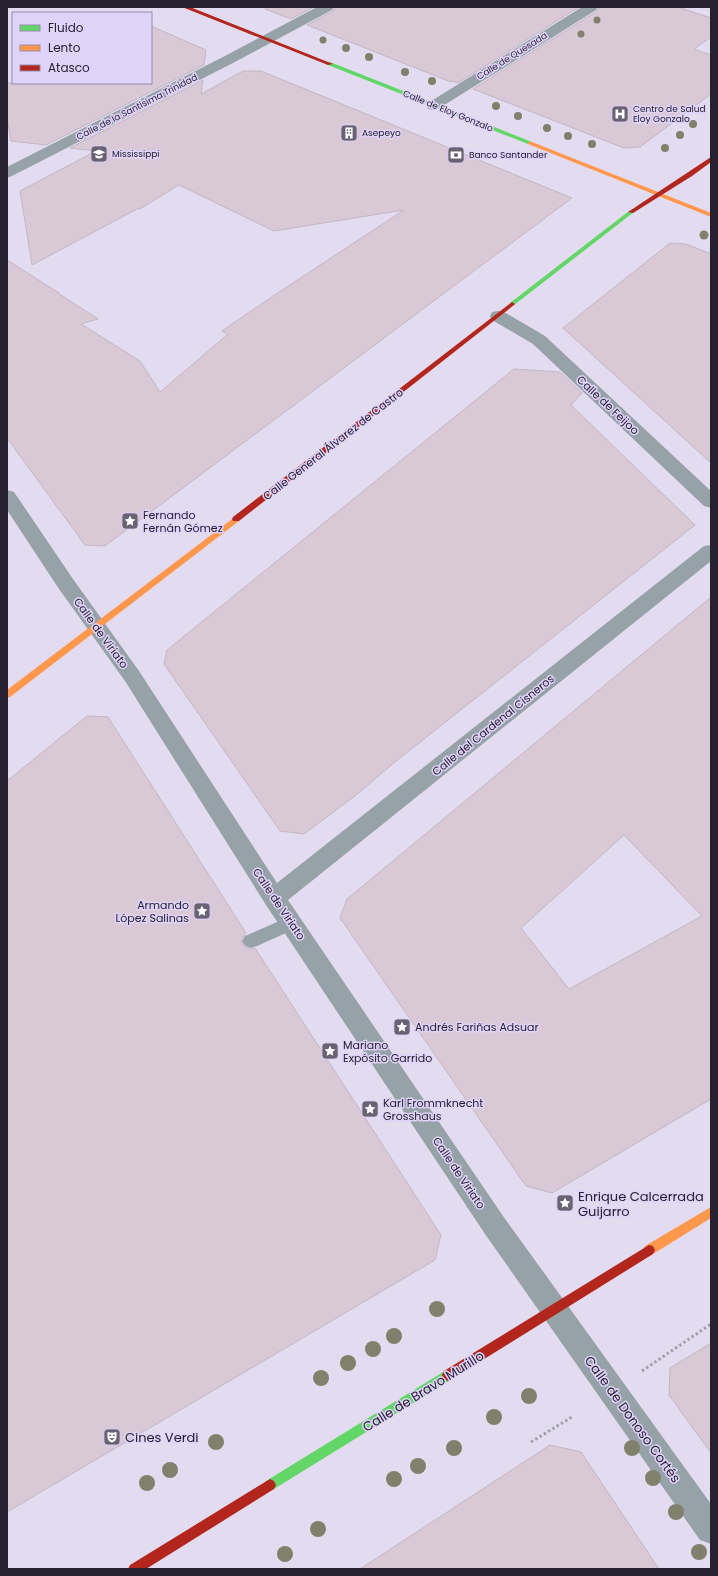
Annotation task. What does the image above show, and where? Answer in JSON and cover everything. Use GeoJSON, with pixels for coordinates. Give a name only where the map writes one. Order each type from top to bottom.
{"type":"FeatureCollection","features":[{"type":"Feature","properties":{"kind":"street","name":"Calle de Eloy Gonzalo"},"geometry":{"type":"LineString","coordinates":[[185,7],[711,215]]}},
{"type":"Feature","properties":{"kind":"street","name":"Calle de la Santísima Trinidad"},"geometry":{"type":"LineString","coordinates":[[7,173],[327,7]]}},
{"type":"Feature","properties":{"kind":"street","name":"Calle de Quesada"},"geometry":{"type":"LineString","coordinates":[[433,106],[591,7]]}},
{"type":"Feature","properties":{"kind":"street","name":"Calle General Álvarez de Castro"},"geometry":{"type":"LineString","coordinates":[[7,695],[96,628],[617,222],[711,159]]}},
{"type":"Feature","properties":{"kind":"street","name":"Calle de Feijoo"},"geometry":{"type":"LineString","coordinates":[[498,316],[539,340],[711,502]]}},
{"type":"Feature","properties":{"kind":"street","name":"Calle de Viriato"},"geometry":{"type":"LineString","coordinates":[[7,496],[96,628],[132,676],[274,898],[490,1219],[554,1310]]}},
{"type":"Feature","properties":{"kind":"street","name":"Calle del Cardenal Cisneros"},"geometry":{"type":"LineString","coordinates":[[274,898],[711,551]]}},
{"type":"Feature","properties":{"kind":"street","name":"Calle de Bravo Murillo"},"geometry":{"type":"LineString","coordinates":[[134,1569],[711,1212]]}},
{"type":"Feature","properties":{"kind":"street","name":"Calle de Donoso Cortés"},"geometry":{"type":"LineString","coordinates":[[554,1310],[613,1390],[711,1529]]}},
{"type":"Feature","properties":{"kind":"lane"},"geometry":{"type":"LineString","coordinates":[[251,941],[291,923]]}},
{"type":"Feature","properties":{"kind":"path"},"geometry":{"type":"LineString","coordinates":[[642,1371],[711,1324]]}},
{"type":"Feature","properties":{"kind":"path"},"geometry":{"type":"LineString","coordinates":[[531,1442],[572,1417]]}},
{"type":"Feature","properties":{"kind":"building"},"geometry":{"type":"Polygon","coordinates":[[[266,7],[314,7],[291,19],[265,9],[266,7]]]}},
{"type":"Feature","properties":{"kind":"building"},"geometry":{"type":"Polygon","coordinates":[[[335,7],[579,7],[458,83],[451,82],[307,25],[333,11],[335,7]]]}},
{"type":"Feature","properties":{"kind":"building"},"geometry":{"type":"Polygon","coordinates":[[[599,7],[678,7],[711,18],[711,37],[694,49],[711,55],[711,94],[640,147],[624,148],[473,89],[597,11],[599,7]]]}},
{"type":"Feature","properties":{"kind":"building"},"geometry":{"type":"Polygon","coordinates":[[[152,26],[206,50],[204,65],[46,145],[11,141],[7,117],[7,83],[152,84],[152,26]]]}},
{"type":"Feature","properties":{"kind":"building"},"geometry":{"type":"Polygon","coordinates":[[[243,71],[261,71],[572,198],[105,546],[85,545],[7,438],[7,260],[98,319],[81,324],[140,361],[160,392],[228,334],[222,331],[404,210],[274,231],[179,185],[140,209],[139,208],[32,265],[20,191],[96,151],[70,148],[203,80],[201,94],[243,71]]]}},
{"type":"Feature","properties":{"kind":"building"},"geometry":{"type":"Polygon","coordinates":[[[670,243],[686,244],[711,254],[711,463],[563,328],[670,243]]]}},
{"type":"Feature","properties":{"kind":"building"},"geometry":{"type":"Polygon","coordinates":[[[514,369],[560,372],[582,393],[571,405],[695,525],[395,762],[355,796],[304,834],[280,831],[164,664],[167,650],[514,369]]]}},
{"type":"Feature","properties":{"kind":"building"},"geometry":{"type":"Polygon","coordinates":[[[711,597],[711,1099],[552,1193],[526,1186],[340,918],[347,899],[711,597]],[[624,835],[521,928],[569,989],[702,916],[624,835]]]}},
{"type":"Feature","properties":{"kind":"building"},"geometry":{"type":"Polygon","coordinates":[[[87,716],[108,717],[246,933],[241,940],[244,947],[251,949],[255,948],[441,1235],[435,1260],[7,1512],[7,781],[87,716]]]}},
{"type":"Feature","properties":{"kind":"building"},"geometry":{"type":"Polygon","coordinates":[[[711,1343],[711,1453],[669,1395],[670,1368],[711,1343]]]}},
{"type":"Feature","properties":{"kind":"building"},"geometry":{"type":"Polygon","coordinates":[[[550,1445],[581,1452],[659,1569],[360,1569],[550,1445]]]}},
{"type":"Feature","properties":{"kind":"traffic: fast"},"geometry":{"type":"LineString","coordinates":[[330,64],[530,143]]}},
{"type":"Feature","properties":{"kind":"traffic: fast"},"geometry":{"type":"LineString","coordinates":[[512,304],[631,212]]}},
{"type":"Feature","properties":{"kind":"traffic: fast"},"geometry":{"type":"LineString","coordinates":[[270,1485],[448,1375]]}},
{"type":"Feature","properties":{"kind":"traffic: slow"},"geometry":{"type":"LineString","coordinates":[[530,143],[711,215]]}},
{"type":"Feature","properties":{"kind":"traffic: slow"},"geometry":{"type":"LineString","coordinates":[[7,695],[236,519]]}},
{"type":"Feature","properties":{"kind":"traffic: slow"},"geometry":{"type":"LineString","coordinates":[[649,1250],[711,1212]]}},
{"type":"Feature","properties":{"kind":"traffic: jam"},"geometry":{"type":"LineString","coordinates":[[185,7],[330,64]]}},
{"type":"Feature","properties":{"kind":"traffic: jam"},"geometry":{"type":"LineString","coordinates":[[631,212],[690,175],[711,159]]}},
{"type":"Feature","properties":{"kind":"traffic: jam"},"geometry":{"type":"LineString","coordinates":[[236,519],[512,304]]}},
{"type":"Feature","properties":{"kind":"traffic: jam"},"geometry":{"type":"LineString","coordinates":[[448,1375],[649,1250]]}},
{"type":"Feature","properties":{"kind":"traffic: jam"},"geometry":{"type":"LineString","coordinates":[[134,1569],[270,1485]]}},
{"type":"Feature","properties":{"kind":"place","name":"Centro de Salud Eloy Gonzalo"},"geometry":{"type":"Point","coordinates":[620,114]}},
{"type":"Feature","properties":{"kind":"place","name":"Asepeyo"},"geometry":{"type":"Point","coordinates":[349,133]}},
{"type":"Feature","properties":{"kind":"place","name":"Mississippi"},"geometry":{"type":"Point","coordinates":[99,154]}},
{"type":"Feature","properties":{"kind":"place","name":"Banco Santander"},"geometry":{"type":"Point","coordinates":[456,155]}},
{"type":"Feature","properties":{"kind":"place","name":"Fernando Fernán Gómez"},"geometry":{"type":"Point","coordinates":[130,521]}},
{"type":"Feature","properties":{"kind":"place","name":"Armando López Salinas"},"geometry":{"type":"Point","coordinates":[202,911]}},
{"type":"Feature","properties":{"kind":"place","name":"Andrés Fariñas Adsuar"},"geometry":{"type":"Point","coordinates":[402,1027]}},
{"type":"Feature","properties":{"kind":"place","name":"Mariano Expósito Garrido"},"geometry":{"type":"Point","coordinates":[330,1051]}},
{"type":"Feature","properties":{"kind":"place","name":"Karl Frommknecht Grosshaus"},"geometry":{"type":"Point","coordinates":[370,1109]}},
{"type":"Feature","properties":{"kind":"place","name":"Enrique Calcerrada Guijarro"},"geometry":{"type":"Point","coordinates":[565,1203]}},
{"type":"Feature","properties":{"kind":"place","name":"Cines Verdi"},"geometry":{"type":"Point","coordinates":[112,1437]}}]}
